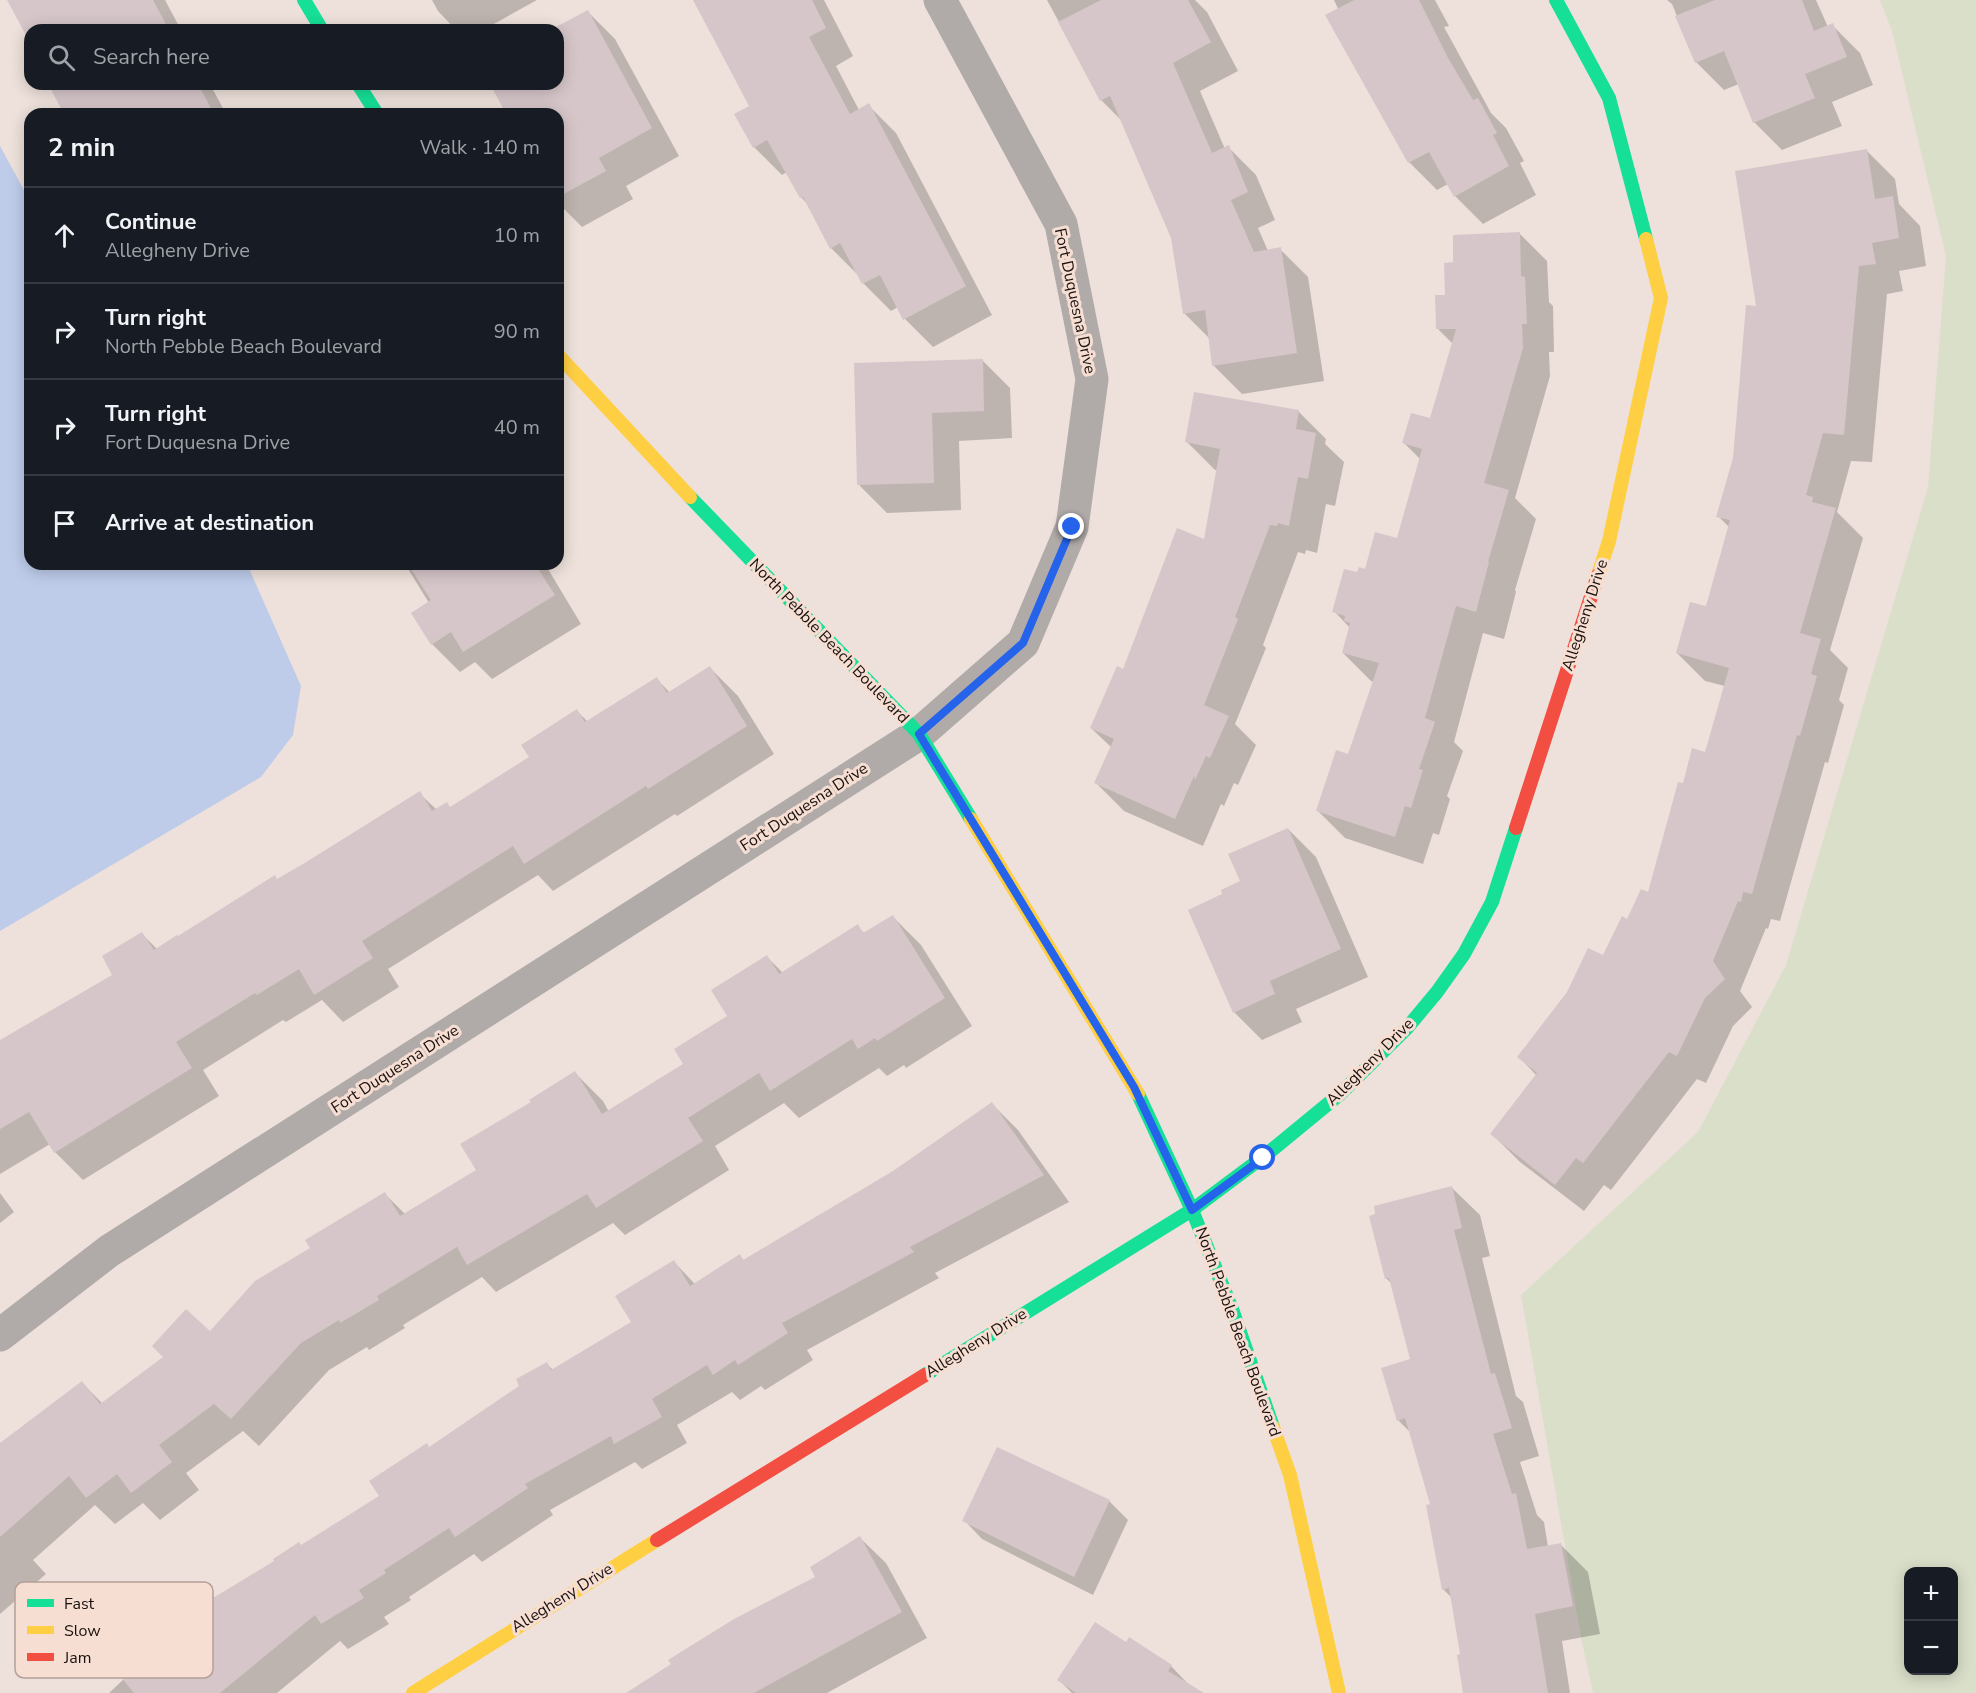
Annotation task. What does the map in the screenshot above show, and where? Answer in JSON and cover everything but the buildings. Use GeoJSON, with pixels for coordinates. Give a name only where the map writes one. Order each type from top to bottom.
{"type":"FeatureCollection","features":[{"type":"Feature","properties":{"kind":"street"},"geometry":{"type":"LineString","coordinates":[[304,0],[318,24]]}},
{"type":"Feature","properties":{"kind":"street","name":"Fort Duquesna Drive"},"geometry":{"type":"LineString","coordinates":[[0,1335],[110,1251],[919,734],[1023,643],[1072,527],[1092,379],[1061,224],[940,0]]}},
{"type":"Feature","properties":{"kind":"street","name":"Allegheny Drive"},"geometry":{"type":"LineString","coordinates":[[413,1693],[470,1655],[1192,1210],[1263,1158],[1329,1104],[1391,1045],[1432,998],[1464,954],[1492,902],[1609,541],[1661,298],[1609,98],[1556,0]]}},
{"type":"Feature","properties":{"kind":"street"},"geometry":{"type":"LineString","coordinates":[[362,90],[373,108]]}},
{"type":"Feature","properties":{"kind":"street","name":"North Pebble Beach Boulevard"},"geometry":{"type":"LineString","coordinates":[[564,362],[674,481],[919,734],[1134,1087],[1192,1210],[1232,1309],[1290,1475],[1339,1693]]}},
{"type":"Feature","properties":{"kind":"green space"},"geometry":{"type":"Polygon","coordinates":[[[1880,0],[1976,0],[1976,1693],[1593,1693],[1581,1637],[1521,1295],[1698,1132],[1786,965],[1928,487],[1946,256],[1892,31],[1880,0]]]}},
{"type":"Feature","properties":{"kind":"water"},"geometry":{"type":"Polygon","coordinates":[[[0,146],[24,190],[24,570],[250,570],[301,686],[293,735],[261,777],[0,931],[0,146]]]}},
{"type":"Feature","properties":{"kind":"traffic: fast"},"geometry":{"type":"LineString","coordinates":[[304,0],[318,24]]}},
{"type":"Feature","properties":{"kind":"traffic: fast"},"geometry":{"type":"LineString","coordinates":[[1556,0],[1609,98],[1646,239]]}},
{"type":"Feature","properties":{"kind":"traffic: fast"},"geometry":{"type":"LineString","coordinates":[[362,90],[373,108]]}},
{"type":"Feature","properties":{"kind":"traffic: fast"},"geometry":{"type":"LineString","coordinates":[[690,497],[919,734],[971,819]]}},
{"type":"Feature","properties":{"kind":"traffic: fast"},"geometry":{"type":"LineString","coordinates":[[925,1375],[1192,1210],[1267,1154],[1340,1094],[1407,1028],[1464,954],[1492,902],[1516,828]]}},
{"type":"Feature","properties":{"kind":"traffic: fast"},"geometry":{"type":"LineString","coordinates":[[1138,1094],[1192,1210],[1232,1309],[1273,1427]]}},
{"type":"Feature","properties":{"kind":"traffic: slow"},"geometry":{"type":"LineString","coordinates":[[1598,575],[1609,541],[1661,298],[1646,239]]}},
{"type":"Feature","properties":{"kind":"traffic: slow"},"geometry":{"type":"LineString","coordinates":[[564,361],[690,497]]}},
{"type":"Feature","properties":{"kind":"traffic: slow"},"geometry":{"type":"LineString","coordinates":[[971,819],[1138,1094]]}},
{"type":"Feature","properties":{"kind":"traffic: slow"},"geometry":{"type":"LineString","coordinates":[[1273,1427],[1290,1475],[1339,1693]]}},
{"type":"Feature","properties":{"kind":"traffic: slow"},"geometry":{"type":"LineString","coordinates":[[413,1693],[657,1540]]}},
{"type":"Feature","properties":{"kind":"traffic: jam"},"geometry":{"type":"LineString","coordinates":[[1516,828],[1598,575]]}},
{"type":"Feature","properties":{"kind":"traffic: jam"},"geometry":{"type":"LineString","coordinates":[[657,1540],[925,1375]]}},
{"type":"Feature","properties":{"kind":"route"},"geometry":{"type":"LineString","coordinates":[[1072,527],[1023,643],[919,734],[1134,1087],[1192,1210],[1263,1158]]}}]}
